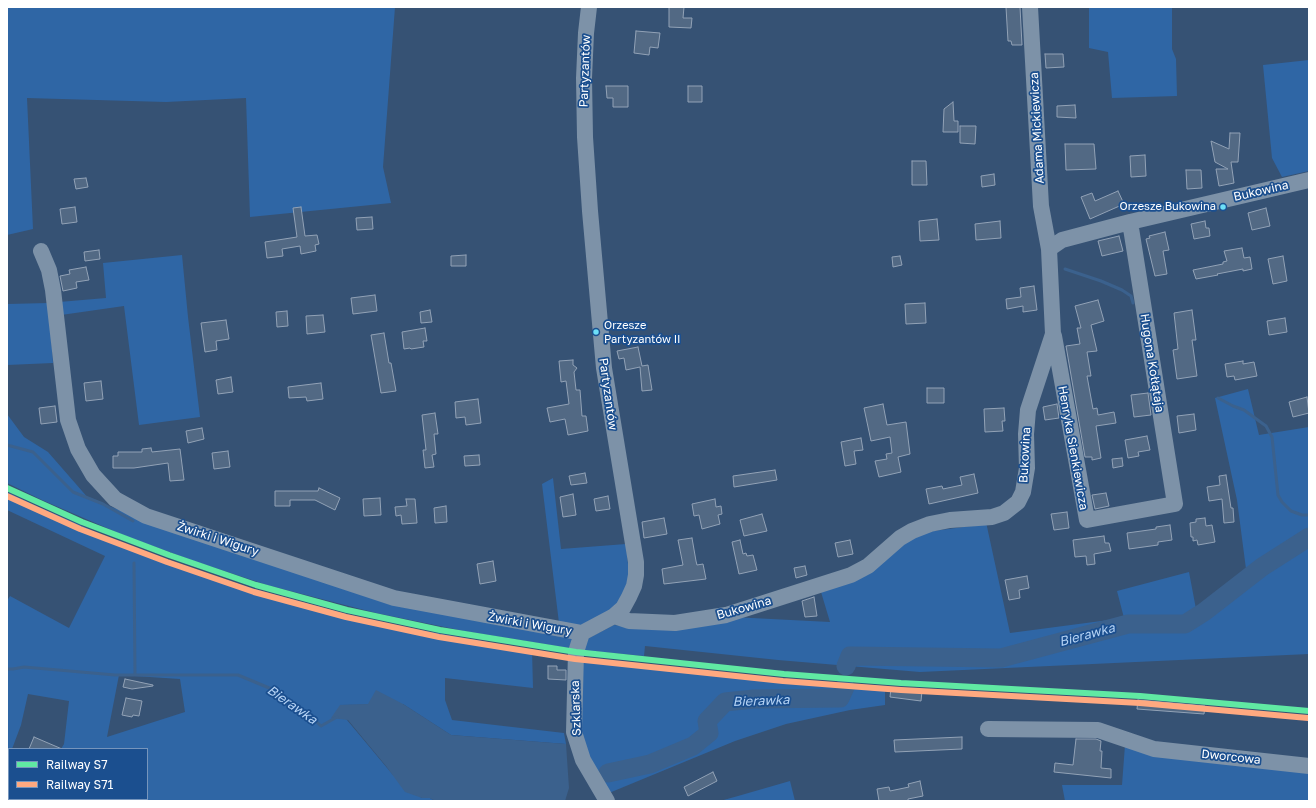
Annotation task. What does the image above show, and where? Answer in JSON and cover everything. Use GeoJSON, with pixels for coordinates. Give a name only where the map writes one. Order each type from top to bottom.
{"type":"FeatureCollection","features":[{"type":"Feature","properties":{"kind":"street","name":"Partyzantów"},"geometry":{"type":"LineString","coordinates":[[582,633],[614,616],[623,608],[634,586],[636,575],[636,562],[604,368],[590,218],[584,137],[586,33],[589,7]]}},
{"type":"Feature","properties":{"kind":"street","name":"Adama Mickiewicza"},"geometry":{"type":"LineString","coordinates":[[1030,7],[1042,206],[1049,249]]}},
{"type":"Feature","properties":{"kind":"street","name":"Bukowina"},"geometry":{"type":"LineString","coordinates":[[614,616],[629,621],[675,623],[726,615],[851,575],[868,566],[900,538],[912,531],[930,524],[950,520],[992,517],[1004,514],[1018,502],[1024,492],[1028,468],[1026,434],[1028,410],[1053,334],[1049,249],[1062,240],[1130,222],[1309,180]]}},
{"type":"Feature","properties":{"kind":"street","name":"Hugona Kołłątaja"},"geometry":{"type":"LineString","coordinates":[[1130,222],[1175,504]]}},
{"type":"Feature","properties":{"kind":"street","name":"Żwirki i Wigury"},"geometry":{"type":"LineString","coordinates":[[41,250],[49,270],[53,290],[68,420],[78,449],[93,475],[115,499],[146,516],[394,598],[582,633]]}},
{"type":"Feature","properties":{"kind":"street","name":"Henryka Sienkiewicza"},"geometry":{"type":"LineString","coordinates":[[1053,334],[1087,520],[1175,504]]}},
{"type":"Feature","properties":{"kind":"street","name":"Szklarska"},"geometry":{"type":"LineString","coordinates":[[582,633],[576,652],[574,732],[582,760],[607,801]]}},
{"type":"Feature","properties":{"kind":"street","name":"Dworcowa"},"geometry":{"type":"LineString","coordinates":[[988,729],[1098,730],[1154,749],[1309,766]]}},
{"type":"Feature","properties":{"kind":"shaded area"},"geometry":{"type":"Polygon","coordinates":[[[7,7],[395,7],[383,167],[391,203],[250,217],[246,98],[166,102],[27,98],[33,229],[7,235],[7,7]]]}},
{"type":"Feature","properties":{"kind":"shaded area"},"geometry":{"type":"Polygon","coordinates":[[[1089,7],[1172,7],[1172,49],[1176,59],[1177,96],[1112,98],[1108,52],[1089,48],[1089,7]]]}},
{"type":"Feature","properties":{"kind":"shaded area"},"geometry":{"type":"Polygon","coordinates":[[[1309,60],[1309,171],[1282,177],[1272,158],[1263,65],[1309,60]]]}},
{"type":"Feature","properties":{"kind":"shaded area"},"geometry":{"type":"Polygon","coordinates":[[[182,255],[200,417],[139,425],[124,306],[61,315],[59,302],[106,298],[103,263],[182,255]]]}},
{"type":"Feature","properties":{"kind":"shaded area"},"geometry":{"type":"Polygon","coordinates":[[[49,303],[53,363],[7,365],[7,304],[49,303]]]}},
{"type":"Feature","properties":{"kind":"shaded area"},"geometry":{"type":"Polygon","coordinates":[[[1248,389],[1259,435],[1309,427],[1309,654],[920,672],[778,660],[645,646],[644,656],[581,650],[587,639],[614,625],[640,628],[732,617],[830,622],[821,592],[926,532],[971,526],[986,522],[1010,633],[1124,618],[1117,591],[1189,572],[1196,609],[1246,569],[1237,500],[1215,398],[1248,389]]]}},
{"type":"Feature","properties":{"kind":"shaded area"},"geometry":{"type":"Polygon","coordinates":[[[7,414],[24,437],[48,452],[89,499],[147,520],[384,599],[574,636],[569,648],[464,631],[376,613],[267,585],[194,561],[123,535],[7,483],[7,414]]]}},
{"type":"Feature","properties":{"kind":"shaded area"},"geometry":{"type":"Polygon","coordinates":[[[553,478],[561,549],[626,544],[629,574],[625,594],[612,611],[580,627],[559,623],[542,484],[553,478]]]}},
{"type":"Feature","properties":{"kind":"shaded area"},"geometry":{"type":"Polygon","coordinates":[[[7,492],[121,543],[189,569],[265,592],[376,622],[532,650],[533,688],[445,678],[445,700],[452,720],[564,733],[566,744],[451,735],[403,704],[340,705],[347,720],[393,775],[422,798],[430,798],[435,801],[14,801],[148,800],[148,748],[62,748],[64,744],[69,701],[28,694],[21,725],[12,748],[8,748],[7,763],[7,601],[10,596],[69,628],[105,556],[7,510],[7,492]],[[119,675],[107,737],[185,712],[180,679],[119,675]]]}},
{"type":"Feature","properties":{"kind":"shaded area"},"geometry":{"type":"Polygon","coordinates":[[[581,658],[727,675],[885,686],[885,705],[850,710],[786,724],[735,741],[609,793],[588,758],[581,729],[581,658]]]}},
{"type":"Feature","properties":{"kind":"shaded area"},"geometry":{"type":"Polygon","coordinates":[[[376,690],[403,704],[451,735],[566,744],[569,788],[565,801],[435,801],[430,798],[422,798],[405,792],[386,766],[348,720],[331,718],[340,705],[368,704],[376,690]]]}},
{"type":"Feature","properties":{"kind":"shaded area"},"geometry":{"type":"Polygon","coordinates":[[[1125,745],[1309,770],[1309,801],[1065,801],[1062,785],[1122,785],[1125,745]]]}},
{"type":"Feature","properties":{"kind":"shaded area"},"geometry":{"type":"Polygon","coordinates":[[[790,781],[795,801],[720,801],[738,796],[790,781]]]}},
{"type":"Feature","properties":{"kind":"building"},"geometry":{"type":"Polygon","coordinates":[[[669,7],[684,7],[683,18],[692,18],[691,28],[669,27],[669,7]]]}},
{"type":"Feature","properties":{"kind":"building"},"geometry":{"type":"Polygon","coordinates":[[[1006,7],[1020,7],[1022,45],[1012,45],[1011,41],[1008,41],[1006,7]]]}},
{"type":"Feature","properties":{"kind":"building"},"geometry":{"type":"Polygon","coordinates":[[[636,31],[660,33],[658,48],[650,47],[649,55],[634,53],[636,31]]]}},
{"type":"Feature","properties":{"kind":"building"},"geometry":{"type":"Polygon","coordinates":[[[1045,54],[1063,54],[1064,67],[1046,68],[1045,54]]]}},
{"type":"Feature","properties":{"kind":"building"},"geometry":{"type":"Polygon","coordinates":[[[606,86],[628,86],[628,107],[613,107],[613,98],[607,98],[606,86]]]}},
{"type":"Feature","properties":{"kind":"building"},"geometry":{"type":"Polygon","coordinates":[[[688,86],[702,86],[702,102],[688,102],[688,86]]]}},
{"type":"Feature","properties":{"kind":"building"},"geometry":{"type":"Polygon","coordinates":[[[953,102],[954,121],[958,121],[958,132],[943,132],[944,109],[953,102]]]}},
{"type":"Feature","properties":{"kind":"building"},"geometry":{"type":"Polygon","coordinates":[[[1075,105],[1076,118],[1057,117],[1057,106],[1075,105]]]}},
{"type":"Feature","properties":{"kind":"building"},"geometry":{"type":"Polygon","coordinates":[[[960,126],[976,126],[975,144],[960,143],[960,126]]]}},
{"type":"Feature","properties":{"kind":"building"},"geometry":{"type":"Polygon","coordinates":[[[1230,133],[1240,133],[1238,162],[1231,162],[1234,183],[1219,186],[1216,169],[1228,169],[1215,162],[1211,141],[1229,149],[1230,133]]]}},
{"type":"Feature","properties":{"kind":"building"},"geometry":{"type":"Polygon","coordinates":[[[1065,144],[1094,144],[1096,169],[1066,170],[1065,144]]]}},
{"type":"Feature","properties":{"kind":"building"},"geometry":{"type":"Polygon","coordinates":[[[1145,155],[1146,176],[1131,177],[1130,156],[1145,155]]]}},
{"type":"Feature","properties":{"kind":"building"},"geometry":{"type":"Polygon","coordinates":[[[912,161],[926,161],[927,185],[912,185],[912,161]]]}},
{"type":"Feature","properties":{"kind":"building"},"geometry":{"type":"Polygon","coordinates":[[[1186,170],[1201,170],[1202,188],[1187,189],[1186,170]]]}},
{"type":"Feature","properties":{"kind":"building"},"geometry":{"type":"Polygon","coordinates":[[[994,174],[995,185],[982,187],[981,176],[994,174]]]}},
{"type":"Feature","properties":{"kind":"building"},"geometry":{"type":"Polygon","coordinates":[[[86,178],[88,187],[76,189],[74,179],[86,178]]]}},
{"type":"Feature","properties":{"kind":"building"},"geometry":{"type":"Polygon","coordinates":[[[1118,191],[1124,204],[1090,219],[1081,197],[1092,193],[1095,201],[1118,191]]]}},
{"type":"Feature","properties":{"kind":"building"},"geometry":{"type":"Polygon","coordinates":[[[75,207],[77,222],[62,224],[60,209],[75,207]]]}},
{"type":"Feature","properties":{"kind":"building"},"geometry":{"type":"Polygon","coordinates":[[[301,207],[305,236],[317,235],[319,244],[315,245],[316,251],[301,254],[300,246],[282,249],[283,256],[267,258],[265,242],[297,237],[293,208],[301,207]]]}},
{"type":"Feature","properties":{"kind":"building"},"geometry":{"type":"Polygon","coordinates":[[[1266,208],[1270,226],[1252,230],[1248,213],[1266,208]]]}},
{"type":"Feature","properties":{"kind":"building"},"geometry":{"type":"Polygon","coordinates":[[[372,217],[373,229],[357,230],[356,218],[372,217]]]}},
{"type":"Feature","properties":{"kind":"building"},"geometry":{"type":"Polygon","coordinates":[[[937,219],[939,240],[920,241],[919,221],[937,219]]]}},
{"type":"Feature","properties":{"kind":"building"},"geometry":{"type":"Polygon","coordinates":[[[1000,221],[1001,238],[976,240],[975,224],[1000,221]]]}},
{"type":"Feature","properties":{"kind":"building"},"geometry":{"type":"Polygon","coordinates":[[[1205,221],[1206,228],[1209,228],[1210,236],[1194,239],[1191,224],[1205,221]]]}},
{"type":"Feature","properties":{"kind":"building"},"geometry":{"type":"Polygon","coordinates":[[[1165,232],[1169,250],[1163,251],[1167,274],[1155,276],[1146,239],[1150,238],[1149,236],[1165,232]]]}},
{"type":"Feature","properties":{"kind":"building"},"geometry":{"type":"Polygon","coordinates":[[[1119,236],[1123,251],[1102,256],[1098,241],[1119,236]]]}},
{"type":"Feature","properties":{"kind":"building"},"geometry":{"type":"Polygon","coordinates":[[[1242,248],[1244,258],[1250,257],[1252,269],[1243,271],[1243,269],[1196,279],[1193,270],[1223,264],[1223,262],[1227,261],[1224,251],[1242,248]]]}},
{"type":"Feature","properties":{"kind":"building"},"geometry":{"type":"Polygon","coordinates":[[[99,250],[100,259],[85,261],[84,252],[99,250]]]}},
{"type":"Feature","properties":{"kind":"building"},"geometry":{"type":"Polygon","coordinates":[[[466,255],[466,266],[451,266],[451,256],[466,255]]]}},
{"type":"Feature","properties":{"kind":"building"},"geometry":{"type":"Polygon","coordinates":[[[900,256],[902,265],[893,267],[892,257],[900,256]]]}},
{"type":"Feature","properties":{"kind":"building"},"geometry":{"type":"Polygon","coordinates":[[[1283,256],[1287,281],[1273,284],[1268,259],[1283,256]]]}},
{"type":"Feature","properties":{"kind":"building"},"geometry":{"type":"Polygon","coordinates":[[[86,267],[89,280],[76,282],[77,288],[63,291],[60,276],[70,274],[69,270],[86,267]]]}},
{"type":"Feature","properties":{"kind":"building"},"geometry":{"type":"Polygon","coordinates":[[[1034,286],[1037,310],[1023,312],[1023,306],[1007,309],[1006,299],[1021,297],[1020,288],[1034,286]]]}},
{"type":"Feature","properties":{"kind":"building"},"geometry":{"type":"Polygon","coordinates":[[[375,295],[377,311],[353,314],[351,298],[375,295]]]}},
{"type":"Feature","properties":{"kind":"building"},"geometry":{"type":"Polygon","coordinates":[[[1098,300],[1104,321],[1091,325],[1097,351],[1087,352],[1091,376],[1087,376],[1093,409],[1097,408],[1098,415],[1114,412],[1116,423],[1096,426],[1101,458],[1092,460],[1092,457],[1085,457],[1066,346],[1080,344],[1077,328],[1081,328],[1075,306],[1098,300]]]}},
{"type":"Feature","properties":{"kind":"building"},"geometry":{"type":"Polygon","coordinates":[[[925,303],[926,323],[906,324],[905,304],[925,303]]]}},
{"type":"Feature","properties":{"kind":"building"},"geometry":{"type":"Polygon","coordinates":[[[430,310],[432,322],[421,323],[420,312],[430,310]]]}},
{"type":"Feature","properties":{"kind":"building"},"geometry":{"type":"Polygon","coordinates":[[[1192,310],[1196,340],[1192,340],[1197,376],[1177,379],[1173,350],[1178,349],[1174,313],[1192,310]]]}},
{"type":"Feature","properties":{"kind":"building"},"geometry":{"type":"Polygon","coordinates":[[[287,311],[288,326],[277,327],[276,312],[287,311]]]}},
{"type":"Feature","properties":{"kind":"building"},"geometry":{"type":"Polygon","coordinates":[[[323,315],[325,332],[307,334],[306,316],[323,315]]]}},
{"type":"Feature","properties":{"kind":"building"},"geometry":{"type":"Polygon","coordinates":[[[1285,318],[1287,332],[1269,335],[1267,321],[1285,318]]]}},
{"type":"Feature","properties":{"kind":"building"},"geometry":{"type":"Polygon","coordinates":[[[226,320],[229,339],[216,341],[217,350],[205,352],[201,323],[226,320]]]}},
{"type":"Feature","properties":{"kind":"building"},"geometry":{"type":"Polygon","coordinates":[[[425,328],[427,341],[423,341],[424,347],[404,349],[402,332],[425,328]]]}},
{"type":"Feature","properties":{"kind":"building"},"geometry":{"type":"Polygon","coordinates":[[[384,333],[396,391],[381,393],[371,335],[384,333]]]}},
{"type":"Feature","properties":{"kind":"building"},"geometry":{"type":"Polygon","coordinates":[[[638,347],[642,366],[648,365],[652,390],[642,391],[640,367],[626,370],[624,358],[619,359],[617,351],[638,347]]]}},
{"type":"Feature","properties":{"kind":"building"},"geometry":{"type":"Polygon","coordinates":[[[573,360],[573,365],[577,368],[574,372],[576,390],[580,390],[582,416],[586,416],[588,431],[568,435],[565,419],[550,422],[547,408],[569,404],[566,381],[561,382],[559,361],[573,360]]]}},
{"type":"Feature","properties":{"kind":"building"},"geometry":{"type":"Polygon","coordinates":[[[1243,361],[1243,364],[1254,362],[1257,376],[1235,380],[1234,376],[1227,377],[1225,364],[1243,361]]]}},
{"type":"Feature","properties":{"kind":"building"},"geometry":{"type":"Polygon","coordinates":[[[231,377],[233,392],[218,394],[216,380],[231,377]]]}},
{"type":"Feature","properties":{"kind":"building"},"geometry":{"type":"Polygon","coordinates":[[[101,381],[103,399],[86,401],[84,383],[101,381]]]}},
{"type":"Feature","properties":{"kind":"building"},"geometry":{"type":"Polygon","coordinates":[[[321,383],[323,399],[307,401],[306,397],[289,398],[288,387],[321,383]]]}},
{"type":"Feature","properties":{"kind":"building"},"geometry":{"type":"Polygon","coordinates":[[[927,388],[944,388],[944,403],[927,403],[927,388]]]}},
{"type":"Feature","properties":{"kind":"building"},"geometry":{"type":"Polygon","coordinates":[[[1148,393],[1151,415],[1134,417],[1131,395],[1148,393]]]}},
{"type":"Feature","properties":{"kind":"building"},"geometry":{"type":"Polygon","coordinates":[[[1307,397],[1309,413],[1293,417],[1289,402],[1307,397]]]}},
{"type":"Feature","properties":{"kind":"building"},"geometry":{"type":"Polygon","coordinates":[[[478,399],[481,423],[466,425],[465,417],[456,418],[455,402],[478,399]]]}},
{"type":"Feature","properties":{"kind":"building"},"geometry":{"type":"Polygon","coordinates":[[[883,404],[887,425],[906,422],[910,454],[898,457],[901,472],[879,477],[875,461],[887,459],[886,454],[892,453],[890,437],[871,441],[864,408],[883,404]]]}},
{"type":"Feature","properties":{"kind":"building"},"geometry":{"type":"Polygon","coordinates":[[[1057,404],[1059,418],[1045,420],[1043,407],[1057,404]]]}},
{"type":"Feature","properties":{"kind":"building"},"geometry":{"type":"Polygon","coordinates":[[[55,406],[57,422],[41,424],[39,408],[55,406]]]}},
{"type":"Feature","properties":{"kind":"building"},"geometry":{"type":"Polygon","coordinates":[[[1004,408],[1005,421],[1002,421],[1003,431],[985,432],[984,409],[1004,408]]]}},
{"type":"Feature","properties":{"kind":"building"},"geometry":{"type":"Polygon","coordinates":[[[435,413],[438,434],[434,434],[436,454],[432,455],[434,467],[425,468],[423,450],[426,450],[422,415],[435,413]]]}},
{"type":"Feature","properties":{"kind":"building"},"geometry":{"type":"Polygon","coordinates":[[[1194,414],[1196,430],[1179,433],[1177,416],[1194,414]]]}},
{"type":"Feature","properties":{"kind":"building"},"geometry":{"type":"Polygon","coordinates":[[[202,428],[204,439],[188,443],[186,431],[202,428]]]}},
{"type":"Feature","properties":{"kind":"building"},"geometry":{"type":"Polygon","coordinates":[[[1147,436],[1150,450],[1138,452],[1139,456],[1128,458],[1125,440],[1147,436]]]}},
{"type":"Feature","properties":{"kind":"building"},"geometry":{"type":"Polygon","coordinates":[[[861,438],[863,450],[854,451],[856,464],[845,466],[841,442],[861,438]]]}},
{"type":"Feature","properties":{"kind":"building"},"geometry":{"type":"Polygon","coordinates":[[[151,448],[152,452],[180,449],[184,480],[170,481],[168,463],[134,468],[113,468],[113,456],[118,456],[118,452],[142,452],[142,449],[151,448]]]}},
{"type":"Feature","properties":{"kind":"building"},"geometry":{"type":"Polygon","coordinates":[[[228,451],[230,467],[214,469],[212,453],[228,451]]]}},
{"type":"Feature","properties":{"kind":"building"},"geometry":{"type":"Polygon","coordinates":[[[479,455],[480,465],[465,466],[464,456],[479,455]]]}},
{"type":"Feature","properties":{"kind":"building"},"geometry":{"type":"Polygon","coordinates":[[[1122,458],[1123,466],[1113,468],[1112,459],[1122,458]]]}},
{"type":"Feature","properties":{"kind":"building"},"geometry":{"type":"Polygon","coordinates":[[[775,470],[777,480],[734,487],[733,476],[775,470]]]}},
{"type":"Feature","properties":{"kind":"building"},"geometry":{"type":"Polygon","coordinates":[[[585,473],[587,483],[571,485],[569,476],[585,473]]]}},
{"type":"Feature","properties":{"kind":"building"},"geometry":{"type":"Polygon","coordinates":[[[974,474],[978,493],[929,504],[926,489],[942,486],[943,489],[962,485],[960,477],[974,474]]]}},
{"type":"Feature","properties":{"kind":"building"},"geometry":{"type":"Polygon","coordinates":[[[1226,475],[1231,508],[1233,508],[1234,522],[1224,523],[1222,499],[1209,501],[1207,487],[1220,485],[1219,476],[1226,475]]]}},
{"type":"Feature","properties":{"kind":"building"},"geometry":{"type":"Polygon","coordinates":[[[319,488],[340,498],[335,510],[315,500],[290,500],[290,506],[275,506],[275,491],[318,491],[319,488]]]}},
{"type":"Feature","properties":{"kind":"building"},"geometry":{"type":"Polygon","coordinates":[[[1106,493],[1109,506],[1095,509],[1092,495],[1106,493]]]}},
{"type":"Feature","properties":{"kind":"building"},"geometry":{"type":"Polygon","coordinates":[[[573,494],[576,515],[563,517],[560,497],[573,494]]]}},
{"type":"Feature","properties":{"kind":"building"},"geometry":{"type":"Polygon","coordinates":[[[608,496],[610,509],[596,511],[594,499],[608,496]]]}},
{"type":"Feature","properties":{"kind":"building"},"geometry":{"type":"Polygon","coordinates":[[[380,498],[381,515],[364,516],[363,499],[380,498]]]}},
{"type":"Feature","properties":{"kind":"building"},"geometry":{"type":"Polygon","coordinates":[[[406,499],[415,499],[417,523],[402,524],[401,515],[396,516],[395,507],[407,506],[406,499]]]}},
{"type":"Feature","properties":{"kind":"building"},"geometry":{"type":"Polygon","coordinates":[[[715,499],[716,507],[721,506],[722,514],[718,515],[720,524],[702,529],[699,515],[694,516],[692,504],[715,499]]]}},
{"type":"Feature","properties":{"kind":"building"},"geometry":{"type":"Polygon","coordinates":[[[446,506],[447,522],[435,523],[434,508],[446,506]]]}},
{"type":"Feature","properties":{"kind":"building"},"geometry":{"type":"Polygon","coordinates":[[[1067,512],[1069,528],[1054,530],[1051,514],[1067,512]]]}},
{"type":"Feature","properties":{"kind":"building"},"geometry":{"type":"Polygon","coordinates":[[[762,514],[767,531],[744,536],[740,520],[762,514]]]}},
{"type":"Feature","properties":{"kind":"building"},"geometry":{"type":"Polygon","coordinates":[[[664,518],[667,534],[644,538],[642,522],[664,518]]]}},
{"type":"Feature","properties":{"kind":"building"},"geometry":{"type":"Polygon","coordinates":[[[1205,518],[1206,526],[1212,525],[1215,542],[1198,545],[1197,540],[1193,541],[1193,537],[1191,537],[1190,523],[1196,522],[1196,519],[1205,518]]]}},
{"type":"Feature","properties":{"kind":"building"},"geometry":{"type":"Polygon","coordinates":[[[1170,525],[1172,540],[1158,542],[1158,545],[1129,549],[1127,533],[1156,529],[1156,527],[1170,525]]]}},
{"type":"Feature","properties":{"kind":"building"},"geometry":{"type":"Polygon","coordinates":[[[1104,536],[1105,543],[1109,543],[1111,551],[1094,554],[1095,564],[1087,565],[1086,556],[1075,557],[1073,540],[1104,536]]]}},
{"type":"Feature","properties":{"kind":"building"},"geometry":{"type":"Polygon","coordinates":[[[692,538],[697,565],[703,564],[706,579],[664,584],[662,569],[683,565],[678,540],[692,538]]]}},
{"type":"Feature","properties":{"kind":"building"},"geometry":{"type":"Polygon","coordinates":[[[740,540],[743,554],[746,553],[747,556],[753,555],[757,570],[739,574],[732,542],[740,540]]]}},
{"type":"Feature","properties":{"kind":"building"},"geometry":{"type":"Polygon","coordinates":[[[850,540],[853,554],[838,557],[835,543],[850,540]]]}},
{"type":"Feature","properties":{"kind":"building"},"geometry":{"type":"Polygon","coordinates":[[[493,561],[496,581],[480,584],[477,564],[493,561]]]}},
{"type":"Feature","properties":{"kind":"building"},"geometry":{"type":"Polygon","coordinates":[[[805,566],[807,575],[796,578],[794,568],[805,566]]]}},
{"type":"Feature","properties":{"kind":"building"},"geometry":{"type":"Polygon","coordinates":[[[1027,576],[1029,588],[1019,590],[1020,598],[1009,600],[1005,580],[1027,576]]]}},
{"type":"Feature","properties":{"kind":"building"},"geometry":{"type":"Polygon","coordinates":[[[814,597],[817,616],[805,617],[802,601],[814,597]]]}},
{"type":"Feature","properties":{"kind":"building"},"geometry":{"type":"Polygon","coordinates":[[[548,666],[557,666],[557,670],[566,670],[566,680],[548,679],[548,666]]]}},
{"type":"Feature","properties":{"kind":"building"},"geometry":{"type":"Polygon","coordinates":[[[125,679],[153,686],[132,689],[123,687],[125,679]]]}},
{"type":"Feature","properties":{"kind":"building"},"geometry":{"type":"Polygon","coordinates":[[[891,688],[922,691],[921,701],[890,697],[891,688]]]}},
{"type":"Feature","properties":{"kind":"building"},"geometry":{"type":"Polygon","coordinates":[[[126,698],[142,701],[139,716],[133,715],[132,717],[122,715],[126,698]]]}},
{"type":"Feature","properties":{"kind":"building"},"geometry":{"type":"Polygon","coordinates":[[[1138,700],[1205,706],[1204,714],[1137,709],[1138,700]]]}},
{"type":"Feature","properties":{"kind":"building"},"geometry":{"type":"Polygon","coordinates":[[[34,737],[60,748],[29,748],[34,737]]]}},
{"type":"Feature","properties":{"kind":"building"},"geometry":{"type":"Polygon","coordinates":[[[962,737],[962,749],[895,752],[894,740],[962,737]]]}},
{"type":"Feature","properties":{"kind":"building"},"geometry":{"type":"Polygon","coordinates":[[[1076,739],[1096,739],[1101,741],[1101,768],[1111,769],[1111,778],[1054,772],[1055,763],[1073,765],[1076,739]]]}},
{"type":"Feature","properties":{"kind":"building"},"geometry":{"type":"Polygon","coordinates":[[[713,772],[717,781],[688,796],[684,787],[713,772]]]}},
{"type":"Feature","properties":{"kind":"building"},"geometry":{"type":"Polygon","coordinates":[[[920,781],[923,796],[908,799],[908,801],[879,801],[877,789],[889,787],[890,791],[909,787],[908,784],[920,781]]]}},
{"type":"Feature","properties":{"kind":"waterway"},"geometry":{"type":"LineString","coordinates":[[1065,269],[1122,290],[1131,296],[1133,303]]}},
{"type":"Feature","properties":{"kind":"waterway"},"geometry":{"type":"LineString","coordinates":[[1218,398],[1244,410],[1266,426],[1272,437],[1278,495],[1282,502],[1291,511],[1302,515],[1309,515]]}},
{"type":"Feature","properties":{"kind":"waterway","name":"Bierawka"},"geometry":{"type":"LineString","coordinates":[[7,445],[33,452],[73,492],[103,504],[133,521]]}},
{"type":"Feature","properties":{"kind":"waterway","name":"Bierawka"},"geometry":{"type":"LineString","coordinates":[[846,666],[850,656],[1001,658],[1128,624],[1185,624],[1204,612],[1262,567],[1309,537]]}},
{"type":"Feature","properties":{"kind":"waterway","name":"Bierawka"},"geometry":{"type":"LineString","coordinates":[[134,563],[135,675],[238,675],[274,690],[308,714],[321,726],[337,717]]}},
{"type":"Feature","properties":{"kind":"waterway"},"geometry":{"type":"LineString","coordinates":[[7,669],[24,667],[115,675],[135,675]]}},
{"type":"Feature","properties":{"kind":"waterway","name":"Bierawka"},"geometry":{"type":"LineString","coordinates":[[608,773],[650,764],[693,746],[709,733],[707,721],[725,702],[754,699],[840,698],[845,687]]}},
{"type":"Feature","properties":{"kind":"rail line","name":"S7"},"geometry":{"type":"LineString","coordinates":[[7,488],[82,522],[169,555],[256,585],[347,610],[440,630],[576,652],[784,674],[901,683],[1140,696],[1309,711]]}},
{"type":"Feature","properties":{"kind":"rail line","name":"S71"},"geometry":{"type":"LineString","coordinates":[[7,496],[80,529],[167,562],[254,592],[346,617],[439,637],[575,659],[783,681],[901,690],[1140,703],[1308,718]]}},
{"type":"Feature","properties":{"kind":"place","name":"Orzesze Bukowina"},"geometry":{"type":"Point","coordinates":[1223,207]}},
{"type":"Feature","properties":{"kind":"place","name":"Orzesze Partyzantów II"},"geometry":{"type":"Point","coordinates":[596,332]}}]}
